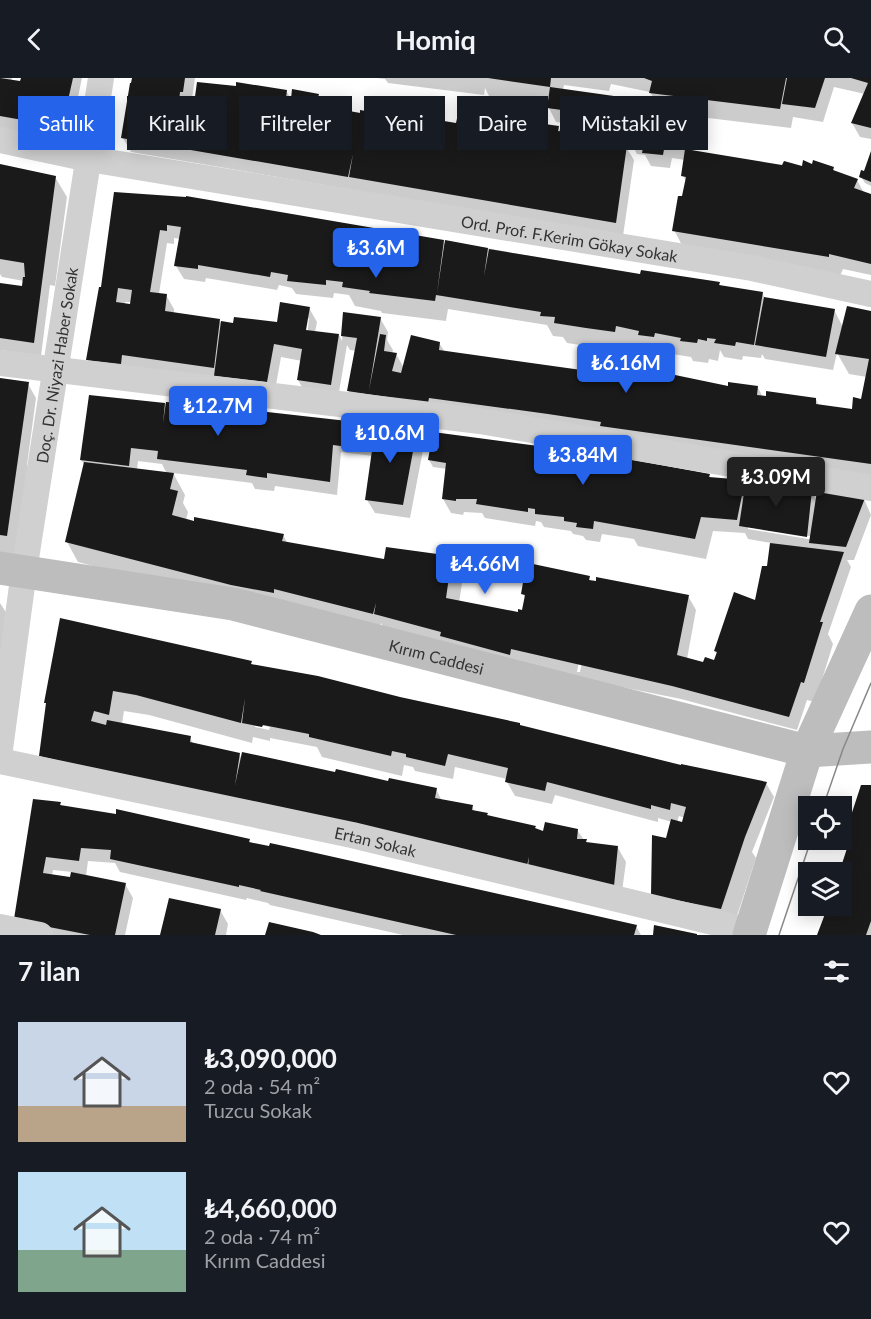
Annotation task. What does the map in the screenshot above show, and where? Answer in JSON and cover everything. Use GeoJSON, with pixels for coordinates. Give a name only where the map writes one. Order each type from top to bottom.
{"type":"FeatureCollection","features":[{"type":"Feature","properties":{"kind":"main road","name":"Kırım Caddesi"},"geometry":{"type":"LineString","coordinates":[[12,570],[233,604],[807,751],[871,747]]}},
{"type":"Feature","properties":{"kind":"main road"},"geometry":{"type":"LineString","coordinates":[[749,933],[807,751],[871,611]]}},
{"type":"Feature","properties":{"kind":"street","name":"Doç. Dr. Niyazi Haber Sokak"},"geometry":{"type":"LineString","coordinates":[[0,749],[12,570],[55,371],[101,78]]}},
{"type":"Feature","properties":{"kind":"street","name":"Ord. Prof. F.Kerim Gökay Sokak"},"geometry":{"type":"LineString","coordinates":[[0,140],[89,159],[752,268],[871,294]]}},
{"type":"Feature","properties":{"kind":"street"},"geometry":{"type":"LineString","coordinates":[[0,363],[480,421],[871,488]]}},
{"type":"Feature","properties":{"kind":"street","name":"Ertan Sokak"},"geometry":{"type":"LineString","coordinates":[[0,761],[352,835],[749,933]]}},
{"type":"Feature","properties":{"kind":"street"},"geometry":{"type":"LineString","coordinates":[[0,927],[40,935]]}},
{"type":"Feature","properties":{"kind":"building"},"geometry":{"type":"Polygon","coordinates":[[[0,78],[20,81],[21,78],[73,78],[69,96],[18,96],[18,119],[0,116],[0,78]]]}},
{"type":"Feature","properties":{"kind":"building"},"geometry":{"type":"Polygon","coordinates":[[[132,78],[185,78],[183,92],[180,92],[180,96],[128,96],[132,78]]]}},
{"type":"Feature","properties":{"kind":"building"},"geometry":{"type":"Polygon","coordinates":[[[488,78],[551,78],[550,87],[488,78]]]}},
{"type":"Feature","properties":{"kind":"building"},"geometry":{"type":"Polygon","coordinates":[[[644,78],[786,78],[780,109],[708,100],[708,96],[649,93],[652,81],[644,78]]]}},
{"type":"Feature","properties":{"kind":"building"},"geometry":{"type":"Polygon","coordinates":[[[787,78],[825,78],[815,108],[782,104],[787,78]]]}},
{"type":"Feature","properties":{"kind":"building"},"geometry":{"type":"Polygon","coordinates":[[[851,78],[871,78],[871,128],[851,123],[868,83],[851,78]]]}},
{"type":"Feature","properties":{"kind":"building"},"geometry":{"type":"Polygon","coordinates":[[[197,82],[236,86],[236,82],[287,90],[286,96],[239,96],[239,150],[352,150],[352,112],[360,113],[360,110],[364,111],[364,150],[445,150],[445,121],[456,123],[457,118],[457,150],[548,150],[548,124],[559,126],[560,150],[626,150],[616,223],[349,177],[353,154],[348,177],[191,150],[227,150],[227,96],[195,96],[197,82]]]}},
{"type":"Feature","properties":{"kind":"building"},"geometry":{"type":"Polygon","coordinates":[[[550,87],[614,96],[560,96],[560,110],[548,108],[550,87]]]}},
{"type":"Feature","properties":{"kind":"building"},"geometry":{"type":"Polygon","coordinates":[[[292,89],[319,94],[318,96],[291,96],[292,89]]]}},
{"type":"Feature","properties":{"kind":"building"},"geometry":{"type":"Polygon","coordinates":[[[127,101],[127,139],[121,138],[127,101]]]}},
{"type":"Feature","properties":{"kind":"building"},"geometry":{"type":"Polygon","coordinates":[[[643,150],[664,150],[663,155],[642,153],[643,150]]]}},
{"type":"Feature","properties":{"kind":"building"},"geometry":{"type":"Polygon","coordinates":[[[685,150],[782,165],[784,161],[802,166],[803,160],[812,164],[813,160],[834,167],[833,170],[858,179],[854,188],[871,194],[871,264],[829,254],[829,257],[672,231],[678,196],[682,196],[686,177],[681,176],[685,150]]]}},
{"type":"Feature","properties":{"kind":"building"},"geometry":{"type":"Polygon","coordinates":[[[871,151],[871,182],[859,177],[861,170],[864,171],[871,151]]]}},
{"type":"Feature","properties":{"kind":"building"},"geometry":{"type":"Polygon","coordinates":[[[0,164],[56,176],[34,343],[0,338],[0,283],[22,286],[23,277],[25,277],[24,263],[0,259],[0,164]]]}},
{"type":"Feature","properties":{"kind":"building"},"geometry":{"type":"Polygon","coordinates":[[[114,192],[186,196],[444,240],[437,293],[445,240],[488,248],[484,276],[489,249],[640,274],[641,270],[720,282],[719,285],[763,292],[754,345],[736,342],[735,346],[714,343],[716,339],[707,338],[707,341],[698,339],[697,343],[680,341],[681,338],[655,333],[654,337],[638,335],[639,331],[616,326],[615,332],[554,323],[555,317],[540,316],[541,312],[436,295],[435,301],[369,293],[370,291],[342,287],[343,282],[326,280],[326,285],[287,281],[288,275],[271,272],[270,277],[198,265],[198,269],[174,266],[181,227],[167,225],[167,231],[160,230],[150,292],[167,294],[165,311],[220,319],[214,368],[122,355],[121,364],[86,360],[99,287],[101,287],[114,192]],[[118,288],[116,302],[130,304],[132,290],[118,288]]]}},
{"type":"Feature","properties":{"kind":"building"},"geometry":{"type":"Polygon","coordinates":[[[764,297],[835,309],[826,357],[755,345],[764,297]]]}},
{"type":"Feature","properties":{"kind":"building"},"geometry":{"type":"Polygon","coordinates":[[[280,302],[310,307],[306,330],[339,334],[331,385],[297,380],[302,349],[274,344],[267,382],[214,376],[221,321],[233,323],[234,317],[277,322],[280,302]]]}},
{"type":"Feature","properties":{"kind":"building"},"geometry":{"type":"Polygon","coordinates":[[[847,306],[871,311],[871,464],[600,426],[601,422],[548,414],[429,398],[428,403],[347,391],[357,338],[341,336],[343,312],[381,317],[369,390],[380,334],[386,335],[384,351],[397,353],[392,371],[401,373],[411,335],[440,342],[439,350],[610,374],[611,366],[651,373],[651,370],[728,386],[728,382],[758,386],[757,395],[766,396],[766,391],[816,398],[816,404],[852,409],[853,397],[861,399],[869,359],[835,354],[847,306]]]}},
{"type":"Feature","properties":{"kind":"building"},"geometry":{"type":"Polygon","coordinates":[[[0,378],[29,382],[7,536],[0,535],[0,378]]]}},
{"type":"Feature","properties":{"kind":"building"},"geometry":{"type":"Polygon","coordinates":[[[89,395],[165,403],[163,423],[166,402],[241,407],[241,409],[374,424],[371,450],[333,445],[330,482],[267,473],[267,478],[246,475],[247,470],[157,459],[158,451],[131,448],[129,466],[80,460],[89,395]]]}},
{"type":"Feature","properties":{"kind":"building"},"geometry":{"type":"Polygon","coordinates":[[[376,422],[417,430],[403,505],[365,500],[376,422]]]}},
{"type":"Feature","properties":{"kind":"building"},"geometry":{"type":"Polygon","coordinates":[[[433,432],[606,455],[710,474],[709,477],[745,480],[737,520],[701,517],[695,539],[594,521],[593,529],[576,527],[577,523],[564,521],[564,517],[535,514],[535,509],[528,508],[528,512],[476,504],[477,499],[456,499],[456,501],[442,499],[446,463],[428,460],[433,432]]]}},
{"type":"Feature","properties":{"kind":"building"},"geometry":{"type":"Polygon","coordinates":[[[84,462],[174,473],[170,489],[178,491],[172,515],[194,521],[194,517],[284,534],[282,541],[384,559],[386,547],[452,556],[446,598],[518,612],[518,609],[522,610],[525,595],[521,594],[525,571],[531,571],[533,564],[590,576],[589,580],[596,581],[596,577],[689,595],[677,655],[703,662],[705,657],[714,660],[717,652],[714,651],[734,592],[755,600],[762,566],[767,566],[770,543],[844,552],[820,622],[823,622],[804,683],[801,682],[789,717],[672,686],[511,649],[510,655],[440,636],[441,632],[374,614],[376,603],[373,614],[274,589],[274,593],[231,585],[65,542],[84,462]]]}},
{"type":"Feature","properties":{"kind":"building"},"geometry":{"type":"Polygon","coordinates":[[[746,480],[812,490],[807,537],[739,526],[746,480]]]}},
{"type":"Feature","properties":{"kind":"building"},"geometry":{"type":"Polygon","coordinates":[[[817,491],[865,498],[846,547],[809,543],[817,491]]]}},
{"type":"Feature","properties":{"kind":"building"},"geometry":{"type":"Polygon","coordinates":[[[60,618],[252,661],[251,664],[318,676],[400,697],[520,723],[520,725],[681,765],[767,782],[745,837],[721,909],[651,895],[652,835],[666,838],[671,819],[682,822],[686,807],[671,803],[670,810],[651,805],[651,809],[547,782],[545,791],[505,782],[508,768],[448,754],[445,766],[406,757],[406,754],[392,751],[391,756],[309,737],[309,734],[242,723],[245,698],[241,723],[113,691],[109,715],[94,711],[91,721],[106,725],[107,720],[191,736],[190,742],[240,753],[235,785],[242,752],[335,772],[336,769],[388,781],[389,778],[437,788],[435,798],[473,805],[472,810],[488,813],[487,815],[536,826],[535,828],[543,831],[545,822],[578,829],[577,839],[618,846],[614,886],[528,867],[529,857],[526,870],[39,756],[46,703],[44,703],[60,618]]]}},
{"type":"Feature","properties":{"kind":"building"},"geometry":{"type":"Polygon","coordinates":[[[861,785],[871,785],[871,921],[866,935],[817,935],[824,916],[852,916],[852,862],[843,862],[846,850],[852,850],[852,813],[861,785]]]}},
{"type":"Feature","properties":{"kind":"building"},"geometry":{"type":"Polygon","coordinates":[[[33,799],[61,802],[60,805],[116,814],[116,809],[250,839],[249,842],[269,846],[270,843],[637,925],[634,935],[456,935],[239,885],[239,887],[110,859],[111,850],[81,848],[79,861],[46,857],[43,873],[70,877],[71,872],[126,883],[115,935],[90,935],[49,927],[14,919],[33,799]]]}},
{"type":"Feature","properties":{"kind":"building"},"geometry":{"type":"Polygon","coordinates":[[[169,898],[221,909],[215,935],[160,935],[169,898]]]}},
{"type":"Feature","properties":{"kind":"building"},"geometry":{"type":"Polygon","coordinates":[[[269,922],[313,932],[321,935],[265,935],[269,922]]]}},
{"type":"Feature","properties":{"kind":"building"},"geometry":{"type":"Polygon","coordinates":[[[654,925],[697,934],[697,935],[653,935],[654,925]]]}},
{"type":"Feature","properties":{"kind":"tram line"},"geometry":{"type":"LineString","coordinates":[[827,796],[843,749],[871,683]]}},
{"type":"Feature","properties":{"kind":"tram line"},"geometry":{"type":"LineString","coordinates":[[779,935],[808,850]]}}]}
